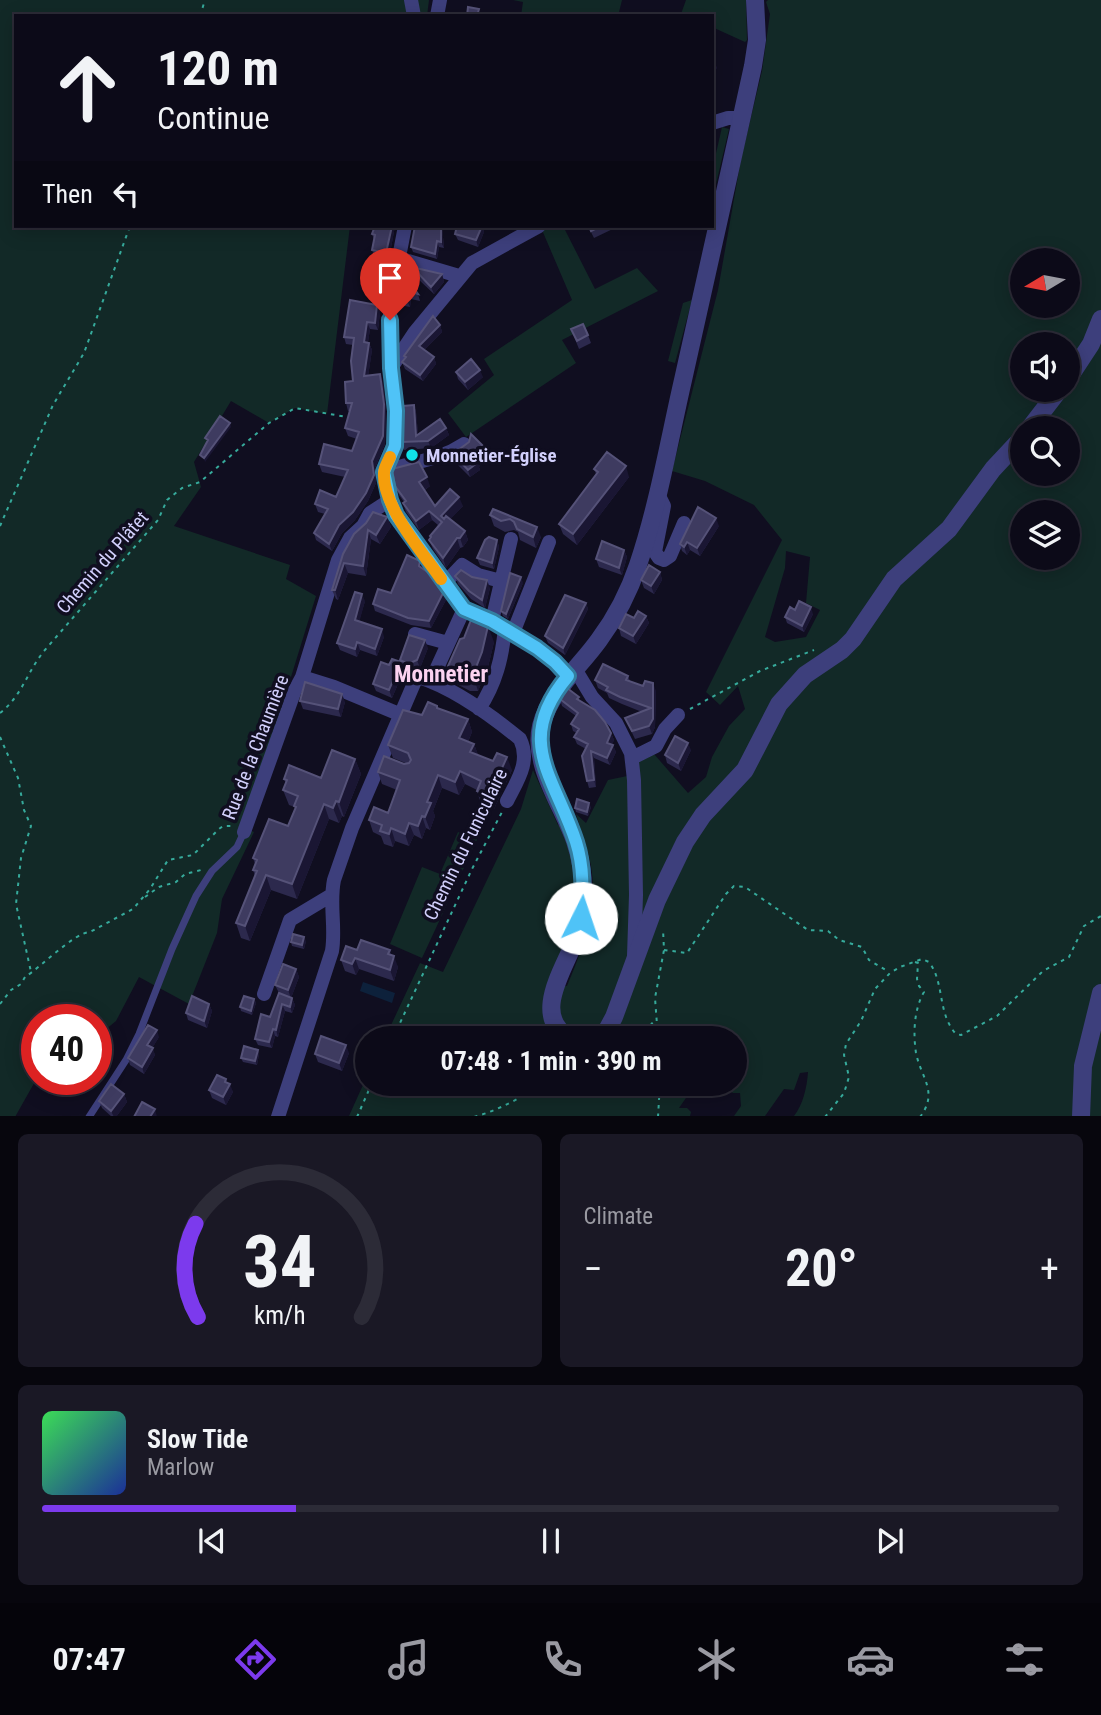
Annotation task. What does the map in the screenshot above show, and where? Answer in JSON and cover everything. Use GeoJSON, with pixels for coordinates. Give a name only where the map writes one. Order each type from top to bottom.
{"type":"FeatureCollection","features":[{"type":"Feature","properties":{"kind":"street"},"geometry":{"type":"LineString","coordinates":[[557,1026],[551,1004],[553,992],[579,928],[583,896],[582,874],[576,842],[541,755],[541,729],[558,690],[608,629],[639,561],[753,66],[757,40],[755,0]]}},
{"type":"Feature","properties":{"kind":"street"},"geometry":{"type":"LineString","coordinates":[[714,122],[742,118]]}},
{"type":"Feature","properties":{"kind":"street"},"geometry":{"type":"LineString","coordinates":[[405,228],[390,304],[391,368],[396,411],[395,446],[384,472],[390,500],[396,515],[464,609],[503,627],[572,672],[616,723],[628,744],[632,758],[636,895],[634,964]]}},
{"type":"Feature","properties":{"kind":"street"},"geometry":{"type":"LineString","coordinates":[[391,368],[415,332],[472,262],[535,228]]}},
{"type":"Feature","properties":{"kind":"street"},"geometry":{"type":"LineString","coordinates":[[398,258],[459,276]]}},
{"type":"Feature","properties":{"kind":"street"},"geometry":{"type":"LineString","coordinates":[[1080,361],[1091,344],[1101,319]]}},
{"type":"Feature","properties":{"kind":"street"},"geometry":{"type":"LineString","coordinates":[[1039,416],[1050,402]]}},
{"type":"Feature","properties":{"kind":"street"},"geometry":{"type":"LineString","coordinates":[[384,472],[404,464],[422,463],[450,453],[464,443]]}},
{"type":"Feature","properties":{"kind":"street"},"geometry":{"type":"LineString","coordinates":[[610,1026],[657,900],[685,842],[703,815],[745,770],[779,704],[805,675],[842,650],[853,639],[894,579],[949,529],[993,469],[1010,451]]}},
{"type":"Feature","properties":{"kind":"street"},"geometry":{"type":"LineString","coordinates":[[657,492],[664,506],[655,552],[659,558],[664,560],[670,556],[684,523]]}},
{"type":"Feature","properties":{"kind":"street","name":"Rue de la Chaumière"},"geometry":{"type":"LineString","coordinates":[[245,827],[290,701],[302,677],[338,560],[370,513],[390,500]]}},
{"type":"Feature","properties":{"kind":"street"},"geometry":{"type":"LineString","coordinates":[[479,709],[488,695],[499,667],[503,627],[501,581],[511,539]]}},
{"type":"Feature","properties":{"kind":"street"},"geometry":{"type":"LineString","coordinates":[[503,627],[549,542]]}},
{"type":"Feature","properties":{"kind":"street"},"geometry":{"type":"LineString","coordinates":[[444,584],[462,565],[478,575],[501,581]]}},
{"type":"Feature","properties":{"kind":"street"},"geometry":{"type":"LineString","coordinates":[[278,1116],[332,951],[334,926],[330,896],[352,828],[386,761],[399,715],[415,681],[419,677],[431,681],[464,609]]}},
{"type":"Feature","properties":{"kind":"street"},"geometry":{"type":"LineString","coordinates":[[415,634],[448,643]]}},
{"type":"Feature","properties":{"kind":"street"},"geometry":{"type":"LineString","coordinates":[[302,677],[334,687],[399,715]]}},
{"type":"Feature","properties":{"kind":"street","name":"Chemin du Funiculaire"},"geometry":{"type":"LineString","coordinates":[[431,681],[479,709],[520,739],[525,762],[507,801]]}},
{"type":"Feature","properties":{"kind":"street"},"geometry":{"type":"LineString","coordinates":[[632,758],[656,746],[678,715]]}},
{"type":"Feature","properties":{"kind":"street"},"geometry":{"type":"LineString","coordinates":[[264,994],[290,920],[330,896]]}},
{"type":"Feature","properties":{"kind":"street"},"geometry":{"type":"LineString","coordinates":[[1082,1116],[1083,1066],[1101,993]]}},
{"type":"Feature","properties":{"kind":"lane","name":"Rue de la Chaumière"},"geometry":{"type":"LineString","coordinates":[[89,1116],[126,1060],[139,1034],[196,896],[212,871],[237,846],[245,827]]}},
{"type":"Feature","properties":{"kind":"path"},"geometry":{"type":"LineString","coordinates":[[0,526],[53,405],[84,353],[130,228]]}},
{"type":"Feature","properties":{"kind":"path","name":"Chemin du Plâtet"},"geometry":{"type":"LineString","coordinates":[[0,713],[26,684],[37,660],[51,642],[158,520],[167,500],[182,488],[200,482],[269,423],[295,408],[352,418]]}},
{"type":"Feature","properties":{"kind":"path"},"geometry":{"type":"LineString","coordinates":[[678,715],[780,661],[823,647]]}},
{"type":"Feature","properties":{"kind":"path"},"geometry":{"type":"LineString","coordinates":[[0,737],[18,778],[24,810],[31,826],[21,858],[16,904],[32,973]]}},
{"type":"Feature","properties":{"kind":"path","name":"Chemin du Funiculaire"},"geometry":{"type":"LineString","coordinates":[[399,1026],[507,801]]}},
{"type":"Feature","properties":{"kind":"path"},"geometry":{"type":"LineString","coordinates":[[0,1004],[10,990],[71,940],[133,909],[168,860],[193,855],[223,826],[245,827]]}},
{"type":"Feature","properties":{"kind":"path"},"geometry":{"type":"LineString","coordinates":[[144,897],[159,887],[176,882],[185,873],[204,869]]}},
{"type":"Feature","properties":{"kind":"path"},"geometry":{"type":"LineString","coordinates":[[657,1026],[655,999],[664,950],[687,953],[734,886],[744,887],[808,930],[828,931],[839,940],[862,947],[869,960],[890,973]]}},
{"type":"Feature","properties":{"kind":"path"},"geometry":{"type":"LineString","coordinates":[[825,1116],[844,1093],[849,1077],[844,1055],[846,1044],[875,989],[890,973],[922,959],[929,962],[935,970],[948,1026],[961,1035],[997,1016],[1043,971],[1069,957],[1084,926],[1101,916]]}},
{"type":"Feature","properties":{"kind":"path"},"geometry":{"type":"LineString","coordinates":[[915,961],[918,963],[919,986],[924,992],[916,1011],[916,1052],[930,1093],[927,1108],[920,1116]]}},
{"type":"Feature","properties":{"kind":"path"},"geometry":{"type":"LineString","coordinates":[[650,1026],[656,1020]]}},
{"type":"Feature","properties":{"kind":"path"},"geometry":{"type":"LineString","coordinates":[[357,1116],[366,1096]]}},
{"type":"Feature","properties":{"kind":"path"},"geometry":{"type":"LineString","coordinates":[[474,1116],[486,1114],[523,1096]]}},
{"type":"Feature","properties":{"kind":"path"},"geometry":{"type":"LineString","coordinates":[[658,1116],[659,1096]]}},
{"type":"Feature","properties":{"kind":"green space"},"geometry":{"type":"Polygon","coordinates":[[[0,0],[429,0],[427,14],[14,14],[14,228],[350,228],[327,414],[295,408],[269,423],[231,401],[194,462],[201,487],[174,526],[290,565],[286,579],[316,596],[274,732],[240,826],[254,832],[222,899],[217,933],[189,1004],[139,977],[112,1024],[112,1004],[21,1004],[21,1095],[27,1095],[16,1116],[0,1116],[0,0]]]}},
{"type":"Feature","properties":{"kind":"green space"},"geometry":{"type":"Polygon","coordinates":[[[513,0],[622,0],[619,12],[626,14],[521,14],[523,2],[513,0]]]}},
{"type":"Feature","properties":{"kind":"green space"},"geometry":{"type":"Polygon","coordinates":[[[686,0],[746,0],[747,40],[745,42],[714,28],[714,14],[681,14],[686,0]]]}},
{"type":"Feature","properties":{"kind":"green space"},"geometry":{"type":"Polygon","coordinates":[[[768,0],[1101,0],[1101,1116],[794,1116],[804,1096],[808,1072],[800,1073],[794,1090],[784,1089],[765,1116],[734,1116],[741,1106],[740,1096],[747,1096],[747,1026],[391,1026],[420,963],[443,972],[521,809],[533,770],[558,825],[562,824],[569,840],[577,889],[564,986],[567,986],[588,928],[593,882],[590,859],[576,814],[586,823],[608,780],[632,775],[640,761],[654,754],[688,793],[706,777],[712,757],[729,726],[745,709],[738,686],[720,705],[706,692],[782,540],[754,505],[705,481],[672,471],[718,290],[741,159],[762,71],[770,14],[766,2],[768,0]],[[786,551],[785,568],[765,637],[775,642],[806,637],[820,610],[806,603],[810,557],[786,551]]]}},
{"type":"Feature","properties":{"kind":"green space"},"geometry":{"type":"Polygon","coordinates":[[[722,127],[729,129],[714,193],[714,162],[722,127]]]}},
{"type":"Feature","properties":{"kind":"green space"},"geometry":{"type":"Polygon","coordinates":[[[564,228],[595,289],[637,268],[658,291],[562,340],[576,363],[466,437],[448,413],[494,375],[484,359],[572,300],[542,230],[564,228]]]}},
{"type":"Feature","properties":{"kind":"green space"},"geometry":{"type":"Polygon","coordinates":[[[692,300],[675,363],[668,361],[683,303],[692,300]]]}},
{"type":"Feature","properties":{"kind":"green space"},"geometry":{"type":"Polygon","coordinates":[[[483,815],[488,816],[422,958],[390,944],[422,867],[440,874],[458,832],[472,837],[483,815]]]}},
{"type":"Feature","properties":{"kind":"green space"},"geometry":{"type":"Polygon","coordinates":[[[358,1096],[687,1096],[679,1108],[687,1108],[691,1112],[690,1116],[349,1116],[358,1096]]]}},
{"type":"Feature","properties":{"kind":"water"},"geometry":{"type":"Polygon","coordinates":[[[363,982],[395,993],[392,1003],[360,991],[363,982]]]}},
{"type":"Feature","properties":{"kind":"building"},"geometry":{"type":"Polygon","coordinates":[[[468,7],[479,9],[478,14],[467,14],[468,7]]]}},
{"type":"Feature","properties":{"kind":"building"},"geometry":{"type":"Polygon","coordinates":[[[374,228],[392,228],[386,253],[372,250],[375,235],[372,234],[374,228]]]}},
{"type":"Feature","properties":{"kind":"building"},"geometry":{"type":"Polygon","coordinates":[[[415,228],[441,228],[441,242],[437,241],[435,254],[411,247],[415,228]]]}},
{"type":"Feature","properties":{"kind":"building"},"geometry":{"type":"Polygon","coordinates":[[[456,228],[481,228],[476,240],[455,234],[456,228]]]}},
{"type":"Feature","properties":{"kind":"building"},"geometry":{"type":"Polygon","coordinates":[[[403,265],[442,274],[431,287],[416,271],[407,278],[418,294],[408,291],[407,300],[397,298],[403,265]]]}},
{"type":"Feature","properties":{"kind":"building"},"geometry":{"type":"Polygon","coordinates":[[[350,300],[377,305],[375,323],[367,322],[364,342],[369,343],[364,376],[380,374],[384,404],[383,436],[372,461],[374,475],[366,493],[353,512],[339,525],[329,544],[314,533],[328,509],[315,504],[320,490],[336,497],[348,470],[319,464],[324,444],[352,451],[359,432],[345,428],[352,403],[346,403],[345,382],[353,381],[351,361],[354,338],[344,337],[350,300]]]}},
{"type":"Feature","properties":{"kind":"building"},"geometry":{"type":"Polygon","coordinates":[[[433,316],[440,325],[419,346],[434,357],[420,375],[402,362],[433,316]]]}},
{"type":"Feature","properties":{"kind":"building"},"geometry":{"type":"Polygon","coordinates":[[[583,324],[588,335],[577,341],[571,329],[583,324]]]}},
{"type":"Feature","properties":{"kind":"building"},"geometry":{"type":"Polygon","coordinates":[[[471,359],[480,370],[465,382],[456,372],[471,359]]]}},
{"type":"Feature","properties":{"kind":"building"},"geometry":{"type":"Polygon","coordinates":[[[414,405],[416,436],[440,419],[446,428],[428,441],[401,442],[403,406],[414,405]]]}},
{"type":"Feature","properties":{"kind":"building"},"geometry":{"type":"Polygon","coordinates":[[[220,416],[230,423],[204,458],[200,455],[208,440],[205,438],[220,416]]]}},
{"type":"Feature","properties":{"kind":"building"},"geometry":{"type":"Polygon","coordinates":[[[471,434],[485,448],[477,455],[477,463],[468,470],[453,454],[469,442],[471,434]]]}},
{"type":"Feature","properties":{"kind":"building"},"geometry":{"type":"Polygon","coordinates":[[[607,452],[626,466],[573,534],[559,524],[598,472],[594,469],[607,452]]]}},
{"type":"Feature","properties":{"kind":"building"},"geometry":{"type":"Polygon","coordinates":[[[419,462],[427,477],[419,482],[435,506],[450,489],[459,497],[441,516],[444,519],[446,516],[465,531],[443,558],[429,540],[442,522],[429,511],[416,521],[395,486],[392,469],[419,462]]]}},
{"type":"Feature","properties":{"kind":"building"},"geometry":{"type":"Polygon","coordinates":[[[698,507],[716,518],[697,548],[687,542],[684,547],[680,544],[698,507]]]}},
{"type":"Feature","properties":{"kind":"building"},"geometry":{"type":"Polygon","coordinates":[[[493,509],[537,527],[533,537],[517,529],[510,519],[501,521],[490,515],[493,509]]]}},
{"type":"Feature","properties":{"kind":"building"},"geometry":{"type":"Polygon","coordinates":[[[373,512],[387,517],[376,535],[368,530],[363,566],[344,563],[335,590],[332,590],[343,554],[354,534],[373,512]]]}},
{"type":"Feature","properties":{"kind":"building"},"geometry":{"type":"Polygon","coordinates":[[[489,537],[497,540],[492,563],[477,558],[489,537]]]}},
{"type":"Feature","properties":{"kind":"building"},"geometry":{"type":"Polygon","coordinates":[[[602,541],[624,550],[619,568],[596,559],[602,541]]]}},
{"type":"Feature","properties":{"kind":"building"},"geometry":{"type":"Polygon","coordinates":[[[407,555],[420,561],[419,566],[429,573],[443,593],[429,621],[408,618],[373,604],[378,589],[391,593],[407,555]]]}},
{"type":"Feature","properties":{"kind":"building"},"geometry":{"type":"Polygon","coordinates":[[[649,565],[660,572],[651,586],[641,580],[649,565]]]}},
{"type":"Feature","properties":{"kind":"building"},"geometry":{"type":"Polygon","coordinates":[[[461,570],[472,577],[487,580],[482,600],[455,576],[461,570]]]}},
{"type":"Feature","properties":{"kind":"building"},"geometry":{"type":"Polygon","coordinates":[[[510,573],[521,577],[506,614],[501,611],[510,573]]]}},
{"type":"Feature","properties":{"kind":"building"},"geometry":{"type":"Polygon","coordinates":[[[355,592],[362,594],[355,620],[382,629],[375,649],[357,642],[355,649],[337,643],[355,592]]]}},
{"type":"Feature","properties":{"kind":"building"},"geometry":{"type":"Polygon","coordinates":[[[565,595],[586,603],[563,648],[545,636],[565,595]]]}},
{"type":"Feature","properties":{"kind":"building"},"geometry":{"type":"Polygon","coordinates":[[[799,601],[811,607],[802,626],[785,617],[790,607],[795,610],[799,601]]]}},
{"type":"Feature","properties":{"kind":"building"},"geometry":{"type":"Polygon","coordinates":[[[638,611],[646,616],[633,636],[619,628],[626,614],[634,618],[638,611]]]}},
{"type":"Feature","properties":{"kind":"building"},"geometry":{"type":"Polygon","coordinates":[[[471,620],[488,626],[473,675],[465,676],[448,666],[471,620]]]}},
{"type":"Feature","properties":{"kind":"building"},"geometry":{"type":"Polygon","coordinates":[[[409,635],[425,640],[417,660],[408,664],[400,660],[409,635]]]}},
{"type":"Feature","properties":{"kind":"building"},"geometry":{"type":"Polygon","coordinates":[[[392,659],[401,662],[389,690],[373,684],[381,662],[389,665],[392,659]]]}},
{"type":"Feature","properties":{"kind":"building"},"geometry":{"type":"Polygon","coordinates":[[[603,664],[628,676],[626,680],[643,686],[645,681],[653,683],[653,719],[649,726],[632,731],[625,718],[651,708],[606,690],[608,687],[595,680],[603,664]]]}},
{"type":"Feature","properties":{"kind":"building"},"geometry":{"type":"Polygon","coordinates":[[[305,682],[342,694],[338,709],[300,701],[305,682]]]}},
{"type":"Feature","properties":{"kind":"building"},"geometry":{"type":"Polygon","coordinates":[[[567,688],[579,697],[577,699],[595,710],[611,733],[607,743],[613,745],[607,758],[591,751],[594,780],[587,781],[582,756],[588,744],[574,737],[579,729],[571,724],[578,713],[560,699],[567,688]]]}},
{"type":"Feature","properties":{"kind":"building"},"geometry":{"type":"Polygon","coordinates":[[[428,702],[468,719],[459,738],[474,744],[470,752],[493,761],[497,753],[507,757],[489,797],[477,791],[481,781],[460,771],[455,782],[438,775],[427,802],[431,803],[418,826],[409,823],[405,834],[391,828],[389,834],[380,831],[382,825],[369,820],[374,807],[388,813],[400,780],[378,772],[384,756],[404,764],[411,760],[408,753],[388,745],[403,710],[422,715],[428,702]]]}},
{"type":"Feature","properties":{"kind":"building"},"geometry":{"type":"Polygon","coordinates":[[[675,736],[688,743],[678,763],[665,755],[675,736]]]}},
{"type":"Feature","properties":{"kind":"building"},"geometry":{"type":"Polygon","coordinates":[[[332,750],[355,759],[339,802],[336,801],[333,808],[324,804],[292,884],[266,875],[245,926],[236,923],[257,871],[253,870],[257,860],[253,858],[269,819],[288,826],[296,807],[294,806],[298,796],[283,790],[289,765],[321,778],[332,750]]]}},
{"type":"Feature","properties":{"kind":"building"},"geometry":{"type":"Polygon","coordinates":[[[577,799],[589,803],[587,812],[575,808],[577,799]]]}},
{"type":"Feature","properties":{"kind":"building"},"geometry":{"type":"Polygon","coordinates":[[[293,934],[304,937],[302,945],[291,942],[293,934]]]}},
{"type":"Feature","properties":{"kind":"building"},"geometry":{"type":"Polygon","coordinates":[[[361,940],[390,950],[388,954],[394,956],[390,970],[355,958],[352,964],[341,960],[346,946],[357,950],[361,940]]]}},
{"type":"Feature","properties":{"kind":"building"},"geometry":{"type":"Polygon","coordinates":[[[283,964],[296,969],[288,990],[275,985],[283,964]]]}},
{"type":"Feature","properties":{"kind":"building"},"geometry":{"type":"Polygon","coordinates":[[[279,993],[292,998],[290,1007],[282,1004],[276,1030],[273,1029],[269,1042],[255,1039],[261,1014],[270,1017],[279,993]]]}},
{"type":"Feature","properties":{"kind":"building"},"geometry":{"type":"Polygon","coordinates":[[[192,996],[209,1004],[204,1021],[186,1013],[192,996]]]}},
{"type":"Feature","properties":{"kind":"building"},"geometry":{"type":"Polygon","coordinates":[[[244,996],[254,999],[251,1011],[240,1007],[244,996]]]}},
{"type":"Feature","properties":{"kind":"building"},"geometry":{"type":"Polygon","coordinates":[[[148,1025],[157,1030],[147,1045],[153,1048],[142,1067],[128,1058],[148,1025]]]}},
{"type":"Feature","properties":{"kind":"building"},"geometry":{"type":"Polygon","coordinates":[[[321,1036],[346,1045],[339,1063],[315,1054],[321,1036]]]}},
{"type":"Feature","properties":{"kind":"building"},"geometry":{"type":"Polygon","coordinates":[[[244,1046],[258,1050],[255,1061],[241,1058],[244,1046]]]}},
{"type":"Feature","properties":{"kind":"building"},"geometry":{"type":"Polygon","coordinates":[[[217,1075],[230,1084],[223,1097],[209,1090],[217,1075]]]}},
{"type":"Feature","properties":{"kind":"building"},"geometry":{"type":"Polygon","coordinates":[[[112,1085],[124,1094],[111,1111],[99,1101],[103,1095],[112,1095],[112,1085]]]}},
{"type":"Feature","properties":{"kind":"building"},"geometry":{"type":"Polygon","coordinates":[[[142,1102],[155,1109],[151,1116],[135,1116],[142,1102]]]}},
{"type":"Feature","properties":{"kind":"slow traffic"},"geometry":{"type":"LineString","coordinates":[[390,457],[384,472],[396,515],[441,579]]}},
{"type":"Feature","properties":{"kind":"place","name":"Monnetier-Église"},"geometry":{"type":"Point","coordinates":[412,455]}},
{"type":"Feature","properties":{"kind":"district","name":"Monnetier"},"geometry":{"type":"Point","coordinates":[441,674]}},
{"type":"Feature","properties":{"kind":"route"},"geometry":{"type":"LineString","coordinates":[[390,320],[391,368],[396,411],[395,446],[384,472],[396,515],[464,609],[492,621],[537,648],[568,676],[547,710],[541,729],[540,746],[545,768],[579,853],[583,885],[581,918]]}}]}
